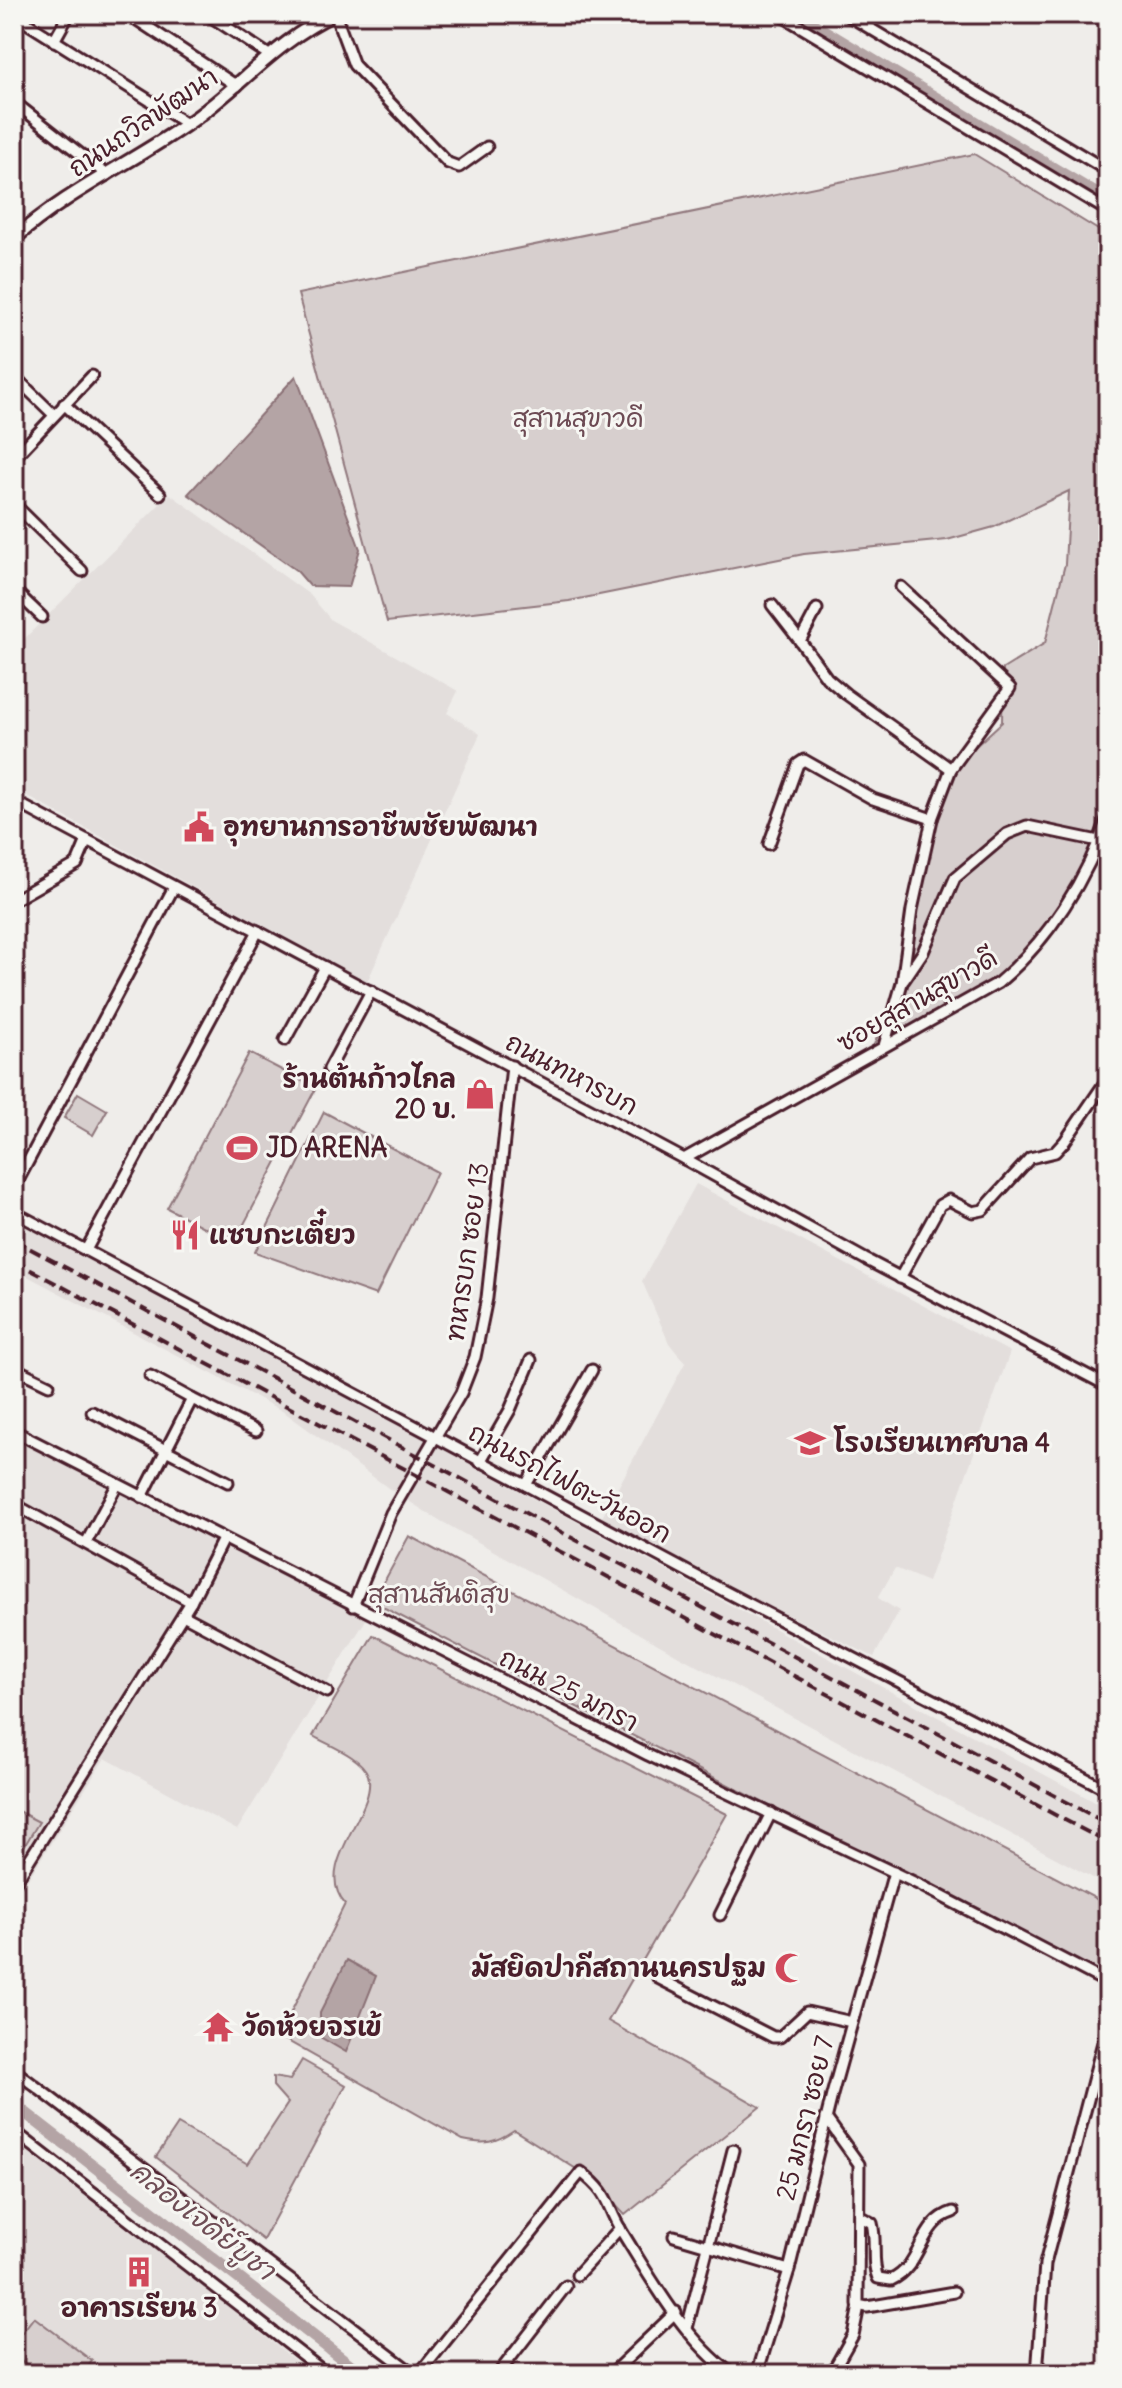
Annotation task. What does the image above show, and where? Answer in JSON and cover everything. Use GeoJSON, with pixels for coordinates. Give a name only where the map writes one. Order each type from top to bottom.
{"type":"FeatureCollection","features":[{"type":"Feature","properties":{"kind":"street"},"geometry":{"type":"LineString","coordinates":[[54,41],[69,14]]}},
{"type":"Feature","properties":{"kind":"street"},"geometry":{"type":"LineString","coordinates":[[128,14],[237,86]]}},
{"type":"Feature","properties":{"kind":"street"},"geometry":{"type":"LineString","coordinates":[[207,14],[269,55]]}},
{"type":"Feature","properties":{"kind":"street"},"geometry":{"type":"LineString","coordinates":[[335,14],[354,65],[448,163],[459,167],[487,147]]}},
{"type":"Feature","properties":{"kind":"street","name":"ถนนถวิลพัฒนา"},"geometry":{"type":"LineString","coordinates":[[14,239],[45,214],[187,124],[237,86],[307,20],[335,14]]}},
{"type":"Feature","properties":{"kind":"street"},"geometry":{"type":"LineString","coordinates":[[779,14],[1108,211]]}},
{"type":"Feature","properties":{"kind":"street"},"geometry":{"type":"LineString","coordinates":[[846,14],[1108,171]]}},
{"type":"Feature","properties":{"kind":"street"},"geometry":{"type":"LineString","coordinates":[[14,15],[187,124]]}},
{"type":"Feature","properties":{"kind":"street"},"geometry":{"type":"LineString","coordinates":[[14,102],[107,175]]}},
{"type":"Feature","properties":{"kind":"street"},"geometry":{"type":"LineString","coordinates":[[14,376],[54,415]]}},
{"type":"Feature","properties":{"kind":"street"},"geometry":{"type":"LineString","coordinates":[[14,458],[92,376]]}},
{"type":"Feature","properties":{"kind":"street"},"geometry":{"type":"LineString","coordinates":[[64,404],[160,494]]}},
{"type":"Feature","properties":{"kind":"street"},"geometry":{"type":"LineString","coordinates":[[14,504],[82,571]]}},
{"type":"Feature","properties":{"kind":"street"},"geometry":{"type":"LineString","coordinates":[[884,1046],[902,983],[912,910],[932,819],[951,769],[1010,688],[901,587]]}},
{"type":"Feature","properties":{"kind":"street"},"geometry":{"type":"LineString","coordinates":[[14,590],[42,617]]}},
{"type":"Feature","properties":{"kind":"street"},"geometry":{"type":"LineString","coordinates":[[772,605],[827,678],[951,769]]}},
{"type":"Feature","properties":{"kind":"street"},"geometry":{"type":"LineString","coordinates":[[800,641],[817,609]]}},
{"type":"Feature","properties":{"kind":"street"},"geometry":{"type":"LineString","coordinates":[[769,844],[798,764],[804,760],[873,799],[932,819]]}},
{"type":"Feature","properties":{"kind":"street","name":"ถนนทหารบก"},"geometry":{"type":"LineString","coordinates":[[14,801],[512,1066],[900,1278],[1108,1386]]}},
{"type":"Feature","properties":{"kind":"street","name":"ซอยสุสานสุขาวดี"},"geometry":{"type":"LineString","coordinates":[[684,1159],[998,983],[1023,962],[1062,907],[1104,842],[1108,816]]}},
{"type":"Feature","properties":{"kind":"street"},"geometry":{"type":"LineString","coordinates":[[902,983],[923,952],[955,878],[1007,834],[1027,826],[1104,842]]}},
{"type":"Feature","properties":{"kind":"street"},"geometry":{"type":"LineString","coordinates":[[14,900],[77,864],[87,840]]}},
{"type":"Feature","properties":{"kind":"street"},"geometry":{"type":"LineString","coordinates":[[14,1188],[174,887]]}},
{"type":"Feature","properties":{"kind":"street"},"geometry":{"type":"LineString","coordinates":[[86,1250],[258,931]]}},
{"type":"Feature","properties":{"kind":"street"},"geometry":{"type":"LineString","coordinates":[[285,1040],[325,967]]}},
{"type":"Feature","properties":{"kind":"street"},"geometry":{"type":"LineString","coordinates":[[329,1069],[371,991]]}},
{"type":"Feature","properties":{"kind":"street","name":"ทหารบก ซอย 13"},"geometry":{"type":"LineString","coordinates":[[353,1606],[391,1513],[433,1436],[461,1393],[475,1357],[487,1298],[512,1066]]}},
{"type":"Feature","properties":{"kind":"street"},"geometry":{"type":"LineString","coordinates":[[900,1278],[940,1205],[949,1200],[973,1212],[983,1210],[1030,1158],[1055,1152],[1108,1078]]}},
{"type":"Feature","properties":{"kind":"street","name":"ถนนรถไฟตะวันออก"},"geometry":{"type":"LineString","coordinates":[[14,1212],[480,1462],[1108,1790]]}},
{"type":"Feature","properties":{"kind":"street"},"geometry":{"type":"LineString","coordinates":[[480,1462],[510,1410],[531,1360]]}},
{"type":"Feature","properties":{"kind":"street"},"geometry":{"type":"LineString","coordinates":[[14,1368],[49,1385]]}},
{"type":"Feature","properties":{"kind":"street"},"geometry":{"type":"LineString","coordinates":[[526,1485],[592,1370]]}},
{"type":"Feature","properties":{"kind":"street"},"geometry":{"type":"LineString","coordinates":[[150,1376],[256,1431]]}},
{"type":"Feature","properties":{"kind":"street"},"geometry":{"type":"LineString","coordinates":[[142,1497],[192,1399]]}},
{"type":"Feature","properties":{"kind":"street"},"geometry":{"type":"LineString","coordinates":[[92,1412],[228,1482]]}},
{"type":"Feature","properties":{"kind":"street","name":"ถนน 25 มกรา"},"geometry":{"type":"LineString","coordinates":[[14,1431],[353,1606],[894,1872],[1108,1983]]}},
{"type":"Feature","properties":{"kind":"street"},"geometry":{"type":"LineString","coordinates":[[86,1543],[117,1485]]}},
{"type":"Feature","properties":{"kind":"street"},"geometry":{"type":"LineString","coordinates":[[14,1504],[191,1602]]}},
{"type":"Feature","properties":{"kind":"street"},"geometry":{"type":"LineString","coordinates":[[14,1884],[191,1602],[223,1539]]}},
{"type":"Feature","properties":{"kind":"street"},"geometry":{"type":"LineString","coordinates":[[183,1615],[327,1692]]}},
{"type":"Feature","properties":{"kind":"street"},"geometry":{"type":"LineString","coordinates":[[720,1915],[771,1813]]}},
{"type":"Feature","properties":{"kind":"street","name":"25 มกรา ซอย 7"},"geometry":{"type":"LineString","coordinates":[[757,2374],[789,2270],[826,2118],[894,1872]]}},
{"type":"Feature","properties":{"kind":"street"},"geometry":{"type":"LineString","coordinates":[[658,1978],[773,2037],[780,2037],[807,2012],[852,2022]]}},
{"type":"Feature","properties":{"kind":"street"},"geometry":{"type":"LineString","coordinates":[[1037,2374],[1045,2264],[1108,2023]]}},
{"type":"Feature","properties":{"kind":"street"},"geometry":{"type":"LineString","coordinates":[[14,2070],[416,2374],[581,2172],[604,2192],[620,2228],[687,2328],[732,2374]]}},
{"type":"Feature","properties":{"kind":"street"},"geometry":{"type":"LineString","coordinates":[[826,2118],[859,2164],[859,2306],[853,2335],[831,2374]]}},
{"type":"Feature","properties":{"kind":"street"},"geometry":{"type":"LineString","coordinates":[[14,2131],[327,2374]]}},
{"type":"Feature","properties":{"kind":"street"},"geometry":{"type":"LineString","coordinates":[[687,2328],[733,2150]]}},
{"type":"Feature","properties":{"kind":"street"},"geometry":{"type":"LineString","coordinates":[[859,2216],[872,2223],[877,2245],[876,2274],[884,2280],[891,2280],[911,2267],[926,2234],[945,2215],[953,2212]]}},
{"type":"Feature","properties":{"kind":"street"},"geometry":{"type":"LineString","coordinates":[[577,2275],[620,2228]]}},
{"type":"Feature","properties":{"kind":"street"},"geometry":{"type":"LineString","coordinates":[[674,2236],[789,2270]]}},
{"type":"Feature","properties":{"kind":"street"},"geometry":{"type":"LineString","coordinates":[[498,2374],[566,2286]]}},
{"type":"Feature","properties":{"kind":"street"},"geometry":{"type":"LineString","coordinates":[[859,2306],[954,2292]]}},
{"type":"Feature","properties":{"kind":"street"},"geometry":{"type":"LineString","coordinates":[[611,2374],[676,2312]]}},
{"type":"Feature","properties":{"kind":"shaded area"},"geometry":{"type":"Polygon","coordinates":[[[296,376],[360,549],[349,587],[310,586],[297,571],[188,494],[296,376]]]}},
{"type":"Feature","properties":{"kind":"shaded area","name":"อุทยานการอาชีพชัยพัฒนา"},"geometry":{"type":"Polygon","coordinates":[[[170,494],[310,595],[331,620],[458,691],[447,713],[480,734],[367,982],[14,789],[14,649],[170,494]]]}},
{"type":"Feature","properties":{"kind":"shaded area","name":"โรงเรียนเทศบาล 4"},"geometry":{"type":"Polygon","coordinates":[[[696,1184],[1010,1352],[928,1582],[895,1568],[878,1598],[899,1611],[874,1657],[599,1523],[685,1363],[669,1343],[642,1281],[696,1184]]]}},
{"type":"Feature","properties":{"kind":"shaded area"},"geometry":{"type":"Polygon","coordinates":[[[14,1218],[1108,1809],[1108,1886],[679,1656],[434,1517],[391,1490],[284,1412],[14,1269],[14,1218]]]}},
{"type":"Feature","properties":{"kind":"shaded area"},"geometry":{"type":"Polygon","coordinates":[[[14,1438],[367,1618],[237,1830],[105,1758],[14,1901],[14,1438]]]}},
{"type":"Feature","properties":{"kind":"shaded area"},"geometry":{"type":"Polygon","coordinates":[[[347,1960],[376,1976],[346,2052],[320,2037],[320,2013],[347,1960]]]}},
{"type":"Feature","properties":{"kind":"shaded area"},"geometry":{"type":"Polygon","coordinates":[[[14,2141],[217,2298],[312,2374],[14,2374],[14,2141]]]}},
{"type":"Feature","properties":{"kind":"green space","name":"สุสานสุขาวดี"},"geometry":{"type":"Polygon","coordinates":[[[974,154],[1108,236],[1108,836],[1099,836],[1055,920],[1022,963],[971,998],[875,1042],[902,983],[930,838],[951,769],[1002,722],[1003,669],[1045,643],[1065,564],[1069,491],[994,527],[947,540],[804,554],[569,601],[387,622],[298,294],[974,154]]]}},
{"type":"Feature","properties":{"kind":"green space","name":"JD ARENA"},"geometry":{"type":"Polygon","coordinates":[[[249,1053],[316,1088],[234,1243],[167,1208],[249,1053]]]}},
{"type":"Feature","properties":{"kind":"green space"},"geometry":{"type":"Polygon","coordinates":[[[78,1093],[107,1110],[93,1135],[64,1118],[78,1093]]]}},
{"type":"Feature","properties":{"kind":"green space"},"geometry":{"type":"Polygon","coordinates":[[[324,1112],[437,1172],[376,1295],[255,1252],[324,1112]]]}},
{"type":"Feature","properties":{"kind":"green space","name":"สุสานสันติสุข"},"geometry":{"type":"Polygon","coordinates":[[[409,1536],[1108,1905],[1108,1980],[373,1602],[409,1536]]]}},
{"type":"Feature","properties":{"kind":"green space"},"geometry":{"type":"Polygon","coordinates":[[[373,1635],[727,1814],[608,2021],[760,2107],[625,2215],[589,2177],[514,2130],[490,2142],[463,2140],[279,2036],[345,1904],[337,1889],[336,1872],[340,1855],[369,1789],[368,1775],[359,1763],[313,1736],[373,1635]]]}},
{"type":"Feature","properties":{"kind":"green space"},"geometry":{"type":"Polygon","coordinates":[[[14,1809],[39,1822],[14,1863],[14,1809]]]}},
{"type":"Feature","properties":{"kind":"green space"},"geometry":{"type":"Polygon","coordinates":[[[302,2060],[346,2085],[263,2240],[156,2157],[178,2124],[248,2164],[288,2103],[273,2086],[273,2077],[290,2080],[302,2060]]]}},
{"type":"Feature","properties":{"kind":"green space"},"geometry":{"type":"Polygon","coordinates":[[[34,2317],[92,2361],[82,2374],[39,2374],[14,2355],[14,2343],[34,2317]]]}},
{"type":"Feature","properties":{"kind":"waterway"},"geometry":{"type":"LineString","coordinates":[[796,14],[1108,201]]}},
{"type":"Feature","properties":{"kind":"waterway","name":"คลองเจดีย์บูชา"},"geometry":{"type":"LineString","coordinates":[[14,2104],[362,2374]]}},
{"type":"Feature","properties":{"kind":"railway"},"geometry":{"type":"LineString","coordinates":[[14,1240],[1108,1824]]}},
{"type":"Feature","properties":{"kind":"railway"},"geometry":{"type":"LineString","coordinates":[[14,1261],[1108,1843]]}},
{"type":"Feature","properties":{"kind":"place","name":"อุทยานการอาชีพชัยพัฒนา"},"geometry":{"type":"Point","coordinates":[199,827]}},
{"type":"Feature","properties":{"kind":"place","name":"ร้านต้นก้าวไกล 20 บ."},"geometry":{"type":"Point","coordinates":[480,1094]}},
{"type":"Feature","properties":{"kind":"place","name":"JD ARENA"},"geometry":{"type":"Point","coordinates":[242,1148]}},
{"type":"Feature","properties":{"kind":"place","name":"แซบกะเตี๋ยว"},"geometry":{"type":"Point","coordinates":[185,1235]}},
{"type":"Feature","properties":{"kind":"place","name":"โรงเรียนเทศบาล 4"},"geometry":{"type":"Point","coordinates":[810,1443]}},
{"type":"Feature","properties":{"kind":"place","name":"มัสยิดปากีสถานนครปฐม"},"geometry":{"type":"Point","coordinates":[790,1968]}},
{"type":"Feature","properties":{"kind":"place","name":"วัดห้วยจรเข้"},"geometry":{"type":"Point","coordinates":[218,2027]}},
{"type":"Feature","properties":{"kind":"place","name":"อาคารเรียน 3"},"geometry":{"type":"Point","coordinates":[139,2272]}}]}
